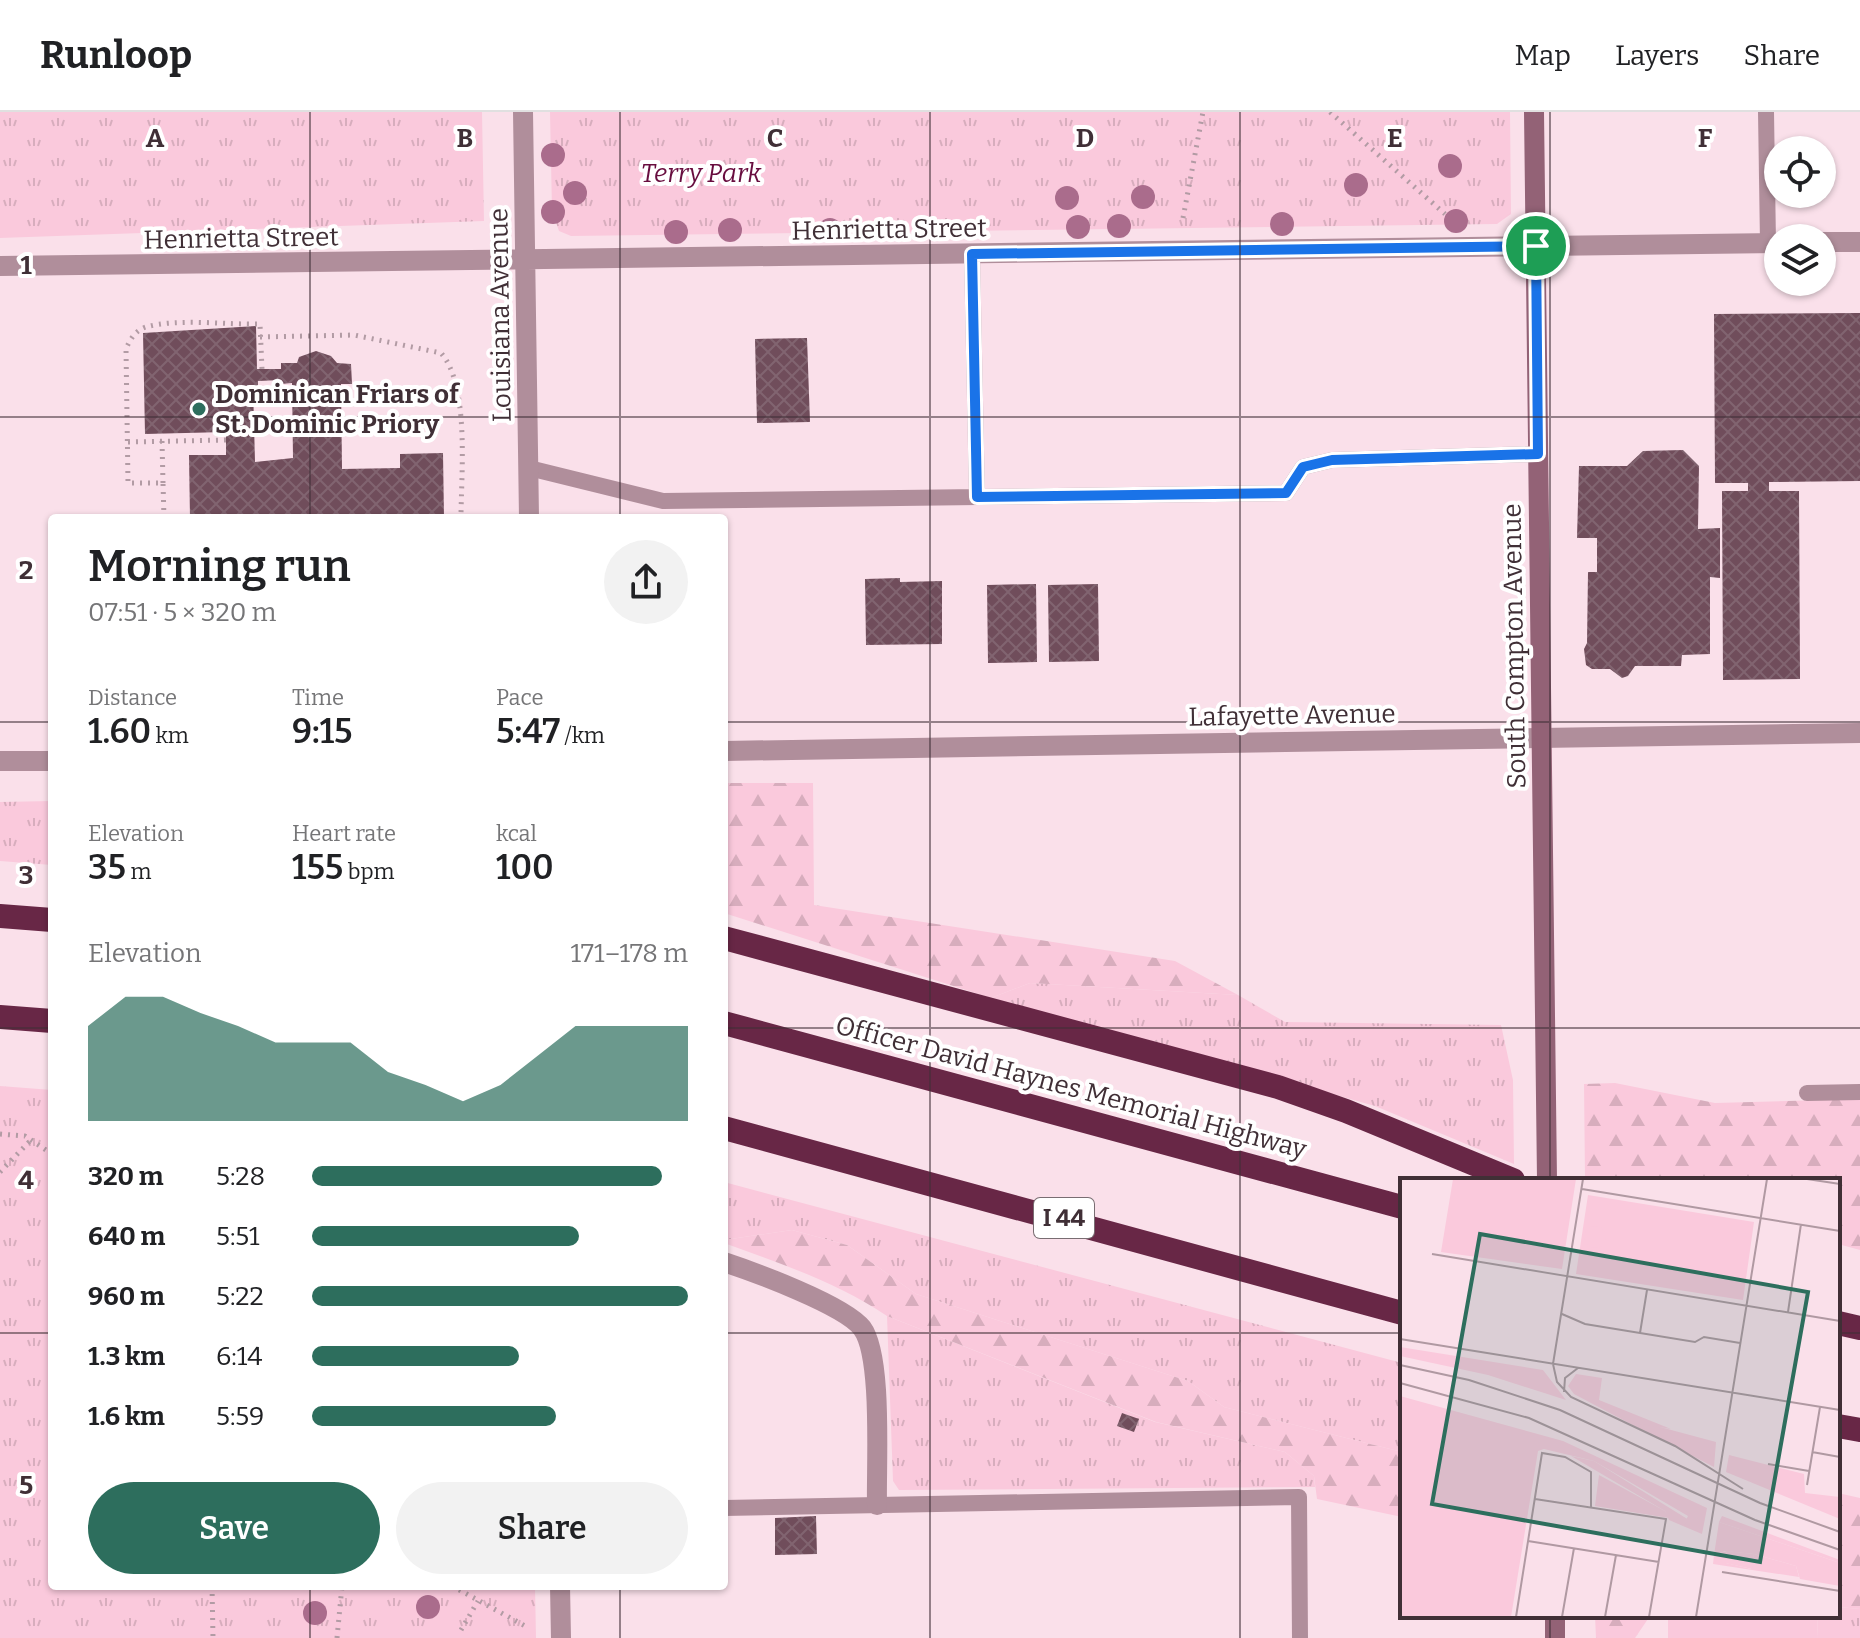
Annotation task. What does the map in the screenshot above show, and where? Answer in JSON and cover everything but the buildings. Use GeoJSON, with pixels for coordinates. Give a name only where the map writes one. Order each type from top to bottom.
{"type":"FeatureCollection","features":[{"type":"Feature","properties":{"kind":"highway"},"geometry":{"type":"LineString","coordinates":[[0,916],[48,920]]}},
{"type":"Feature","properties":{"kind":"highway"},"geometry":{"type":"LineString","coordinates":[[728,939],[1278,1087],[1346,1111],[1508,1178]]}},
{"type":"Feature","properties":{"kind":"highway"},"geometry":{"type":"LineString","coordinates":[[0,1017],[48,1021]]}},
{"type":"Feature","properties":{"kind":"highway","name":"Officer David Haynes Memorial Highway"},"geometry":{"type":"LineString","coordinates":[[728,1024],[1400,1206]]}},
{"type":"Feature","properties":{"kind":"highway","name":"I 44"},"geometry":{"type":"LineString","coordinates":[[728,1129],[1400,1312]]}},
{"type":"Feature","properties":{"kind":"highway"},"geometry":{"type":"LineString","coordinates":[[1840,1323],[1860,1328]]}},
{"type":"Feature","properties":{"kind":"highway"},"geometry":{"type":"LineString","coordinates":[[1840,1426],[1860,1430]]}},
{"type":"Feature","properties":{"kind":"main road","name":"South Compton Avenue"},"geometry":{"type":"LineString","coordinates":[[1534,112],[1547,1178]]}},
{"type":"Feature","properties":{"kind":"street","name":"Louisiana Avenue"},"geometry":{"type":"LineString","coordinates":[[523,112],[529,514]]}},
{"type":"Feature","properties":{"kind":"street"},"geometry":{"type":"LineString","coordinates":[[1836,242],[1860,242]]}},
{"type":"Feature","properties":{"kind":"street","name":"Henrietta Street"},"geometry":{"type":"LineString","coordinates":[[0,266],[1764,243]]}},
{"type":"Feature","properties":{"kind":"street","name":"Lafayette Avenue"},"geometry":{"type":"LineString","coordinates":[[728,751],[1860,733]]}},
{"type":"Feature","properties":{"kind":"street"},"geometry":{"type":"LineString","coordinates":[[0,761],[48,761]]}},
{"type":"Feature","properties":{"kind":"street"},"geometry":{"type":"LineString","coordinates":[[728,1264],[842,1311],[861,1327],[874,1360],[877,1505]]}},
{"type":"Feature","properties":{"kind":"street"},"geometry":{"type":"LineString","coordinates":[[560,1590],[561,1638]]}},
{"type":"Feature","properties":{"kind":"lane"},"geometry":{"type":"LineString","coordinates":[[1766,112],[1772,224]]}},
{"type":"Feature","properties":{"kind":"lane"},"geometry":{"type":"LineString","coordinates":[[972,254],[977,497]]}},
{"type":"Feature","properties":{"kind":"lane"},"geometry":{"type":"LineString","coordinates":[[529,468],[663,501],[1286,493],[1303,467],[1332,460],[1538,454]]}},
{"type":"Feature","properties":{"kind":"lane"},"geometry":{"type":"LineString","coordinates":[[1807,1093],[1860,1092]]}},
{"type":"Feature","properties":{"kind":"lane"},"geometry":{"type":"LineString","coordinates":[[728,1508],[1299,1497],[1300,1638]]}},
{"type":"Feature","properties":{"kind":"path"},"geometry":{"type":"LineString","coordinates":[[1183,218],[1203,112]]}},
{"type":"Feature","properties":{"kind":"path"},"geometry":{"type":"LineString","coordinates":[[1330,112],[1445,214]]}},
{"type":"Feature","properties":{"kind":"path"},"geometry":{"type":"LineString","coordinates":[[163,483],[128,483],[126,349],[130,338],[144,327],[162,325],[260,324],[262,369]]}},
{"type":"Feature","properties":{"kind":"path"},"geometry":{"type":"LineString","coordinates":[[260,337],[354,335],[441,353],[453,373],[463,452],[461,514]]}},
{"type":"Feature","properties":{"kind":"path"},"geometry":{"type":"LineString","coordinates":[[128,442],[226,440]]}},
{"type":"Feature","properties":{"kind":"path"},"geometry":{"type":"LineString","coordinates":[[162,441],[164,514]]}},
{"type":"Feature","properties":{"kind":"path"},"geometry":{"type":"LineString","coordinates":[[0,1134],[17,1133],[48,1151]]}},
{"type":"Feature","properties":{"kind":"path"},"geometry":{"type":"LineString","coordinates":[[0,1172],[31,1140]]}},
{"type":"Feature","properties":{"kind":"path"},"geometry":{"type":"LineString","coordinates":[[212,1590],[213,1638]]}},
{"type":"Feature","properties":{"kind":"path"},"geometry":{"type":"LineString","coordinates":[[337,1638],[342,1590]]}},
{"type":"Feature","properties":{"kind":"path"},"geometry":{"type":"LineString","coordinates":[[459,1590],[527,1627]]}},
{"type":"Feature","properties":{"kind":"path"},"geometry":{"type":"LineString","coordinates":[[461,1630],[478,1601]]}},
{"type":"Feature","properties":{"kind":"green space"},"geometry":{"type":"Polygon","coordinates":[[[0,112],[482,112],[484,221],[0,238],[0,112]]]}},
{"type":"Feature","properties":{"kind":"green space","name":"Terry Park"},"geometry":{"type":"Polygon","coordinates":[[[550,112],[1510,112],[1511,214],[1497,224],[571,236],[559,231],[552,211],[550,112]]]}},
{"type":"Feature","properties":{"kind":"green space"},"geometry":{"type":"Polygon","coordinates":[[[728,783],[813,783],[814,905],[1175,961],[1238,995],[1030,983],[991,998],[728,914],[728,783]]]}},
{"type":"Feature","properties":{"kind":"green space"},"geometry":{"type":"Polygon","coordinates":[[[48,801],[48,865],[0,861],[0,802],[48,801]]]}},
{"type":"Feature","properties":{"kind":"green space"},"geometry":{"type":"Polygon","coordinates":[[[1030,983],[1238,995],[1285,1022],[1501,1025],[1513,1080],[1514,1164],[1375,1106],[991,998],[1030,983]]]}},
{"type":"Feature","properties":{"kind":"green space"},"geometry":{"type":"Polygon","coordinates":[[[1615,1083],[1715,1103],[1860,1099],[1860,1250],[1840,1245],[1840,1178],[1585,1178],[1584,1084],[1615,1083]]]}},
{"type":"Feature","properties":{"kind":"green space"},"geometry":{"type":"Polygon","coordinates":[[[0,1086],[48,1090],[48,1590],[535,1590],[536,1638],[0,1638],[0,1086]]]}},
{"type":"Feature","properties":{"kind":"green space"},"geometry":{"type":"Polygon","coordinates":[[[728,1183],[1400,1362],[1400,1451],[1224,1407],[1188,1381],[916,1294],[847,1245],[792,1230],[728,1239],[728,1183]]]}},
{"type":"Feature","properties":{"kind":"green space"},"geometry":{"type":"Polygon","coordinates":[[[792,1230],[847,1245],[916,1294],[1188,1381],[1224,1407],[1400,1451],[1400,1517],[1317,1499],[1314,1476],[1285,1452],[1156,1422],[887,1316],[828,1283],[728,1244],[728,1239],[792,1230]]]}},
{"type":"Feature","properties":{"kind":"green space"},"geometry":{"type":"Polygon","coordinates":[[[887,1316],[1155,1422],[1285,1452],[1314,1476],[1315,1487],[899,1490],[893,1481],[887,1316]]]}},
{"type":"Feature","properties":{"kind":"green space"},"geometry":{"type":"Polygon","coordinates":[[[1840,1493],[1860,1498],[1860,1609],[1840,1607],[1840,1493]]]}},
{"type":"Feature","properties":{"kind":"green space"},"geometry":{"type":"Polygon","coordinates":[[[1840,1607],[1860,1609],[1860,1638],[1818,1638],[1817,1618],[1840,1618],[1840,1607]]]}},
{"type":"Feature","properties":{"kind":"green space"},"geometry":{"type":"Polygon","coordinates":[[[1595,1618],[1649,1618],[1635,1638],[1596,1638],[1595,1618]]]}},
{"type":"Feature","properties":{"kind":"green space"},"geometry":{"type":"Polygon","coordinates":[[[1668,1618],[1817,1618],[1818,1638],[1668,1638],[1668,1618]]]}},
{"type":"Feature","properties":{"kind":"place","name":"Dominican Friars of St. Dominic Priory"},"geometry":{"type":"Point","coordinates":[199,409]}},
{"type":"Feature","properties":{"kind":"route"},"geometry":{"type":"LineString","coordinates":[[1536,246],[1538,454],[1332,460],[1303,467],[1286,493],[977,497],[972,254],[1536,246]]}}]}
